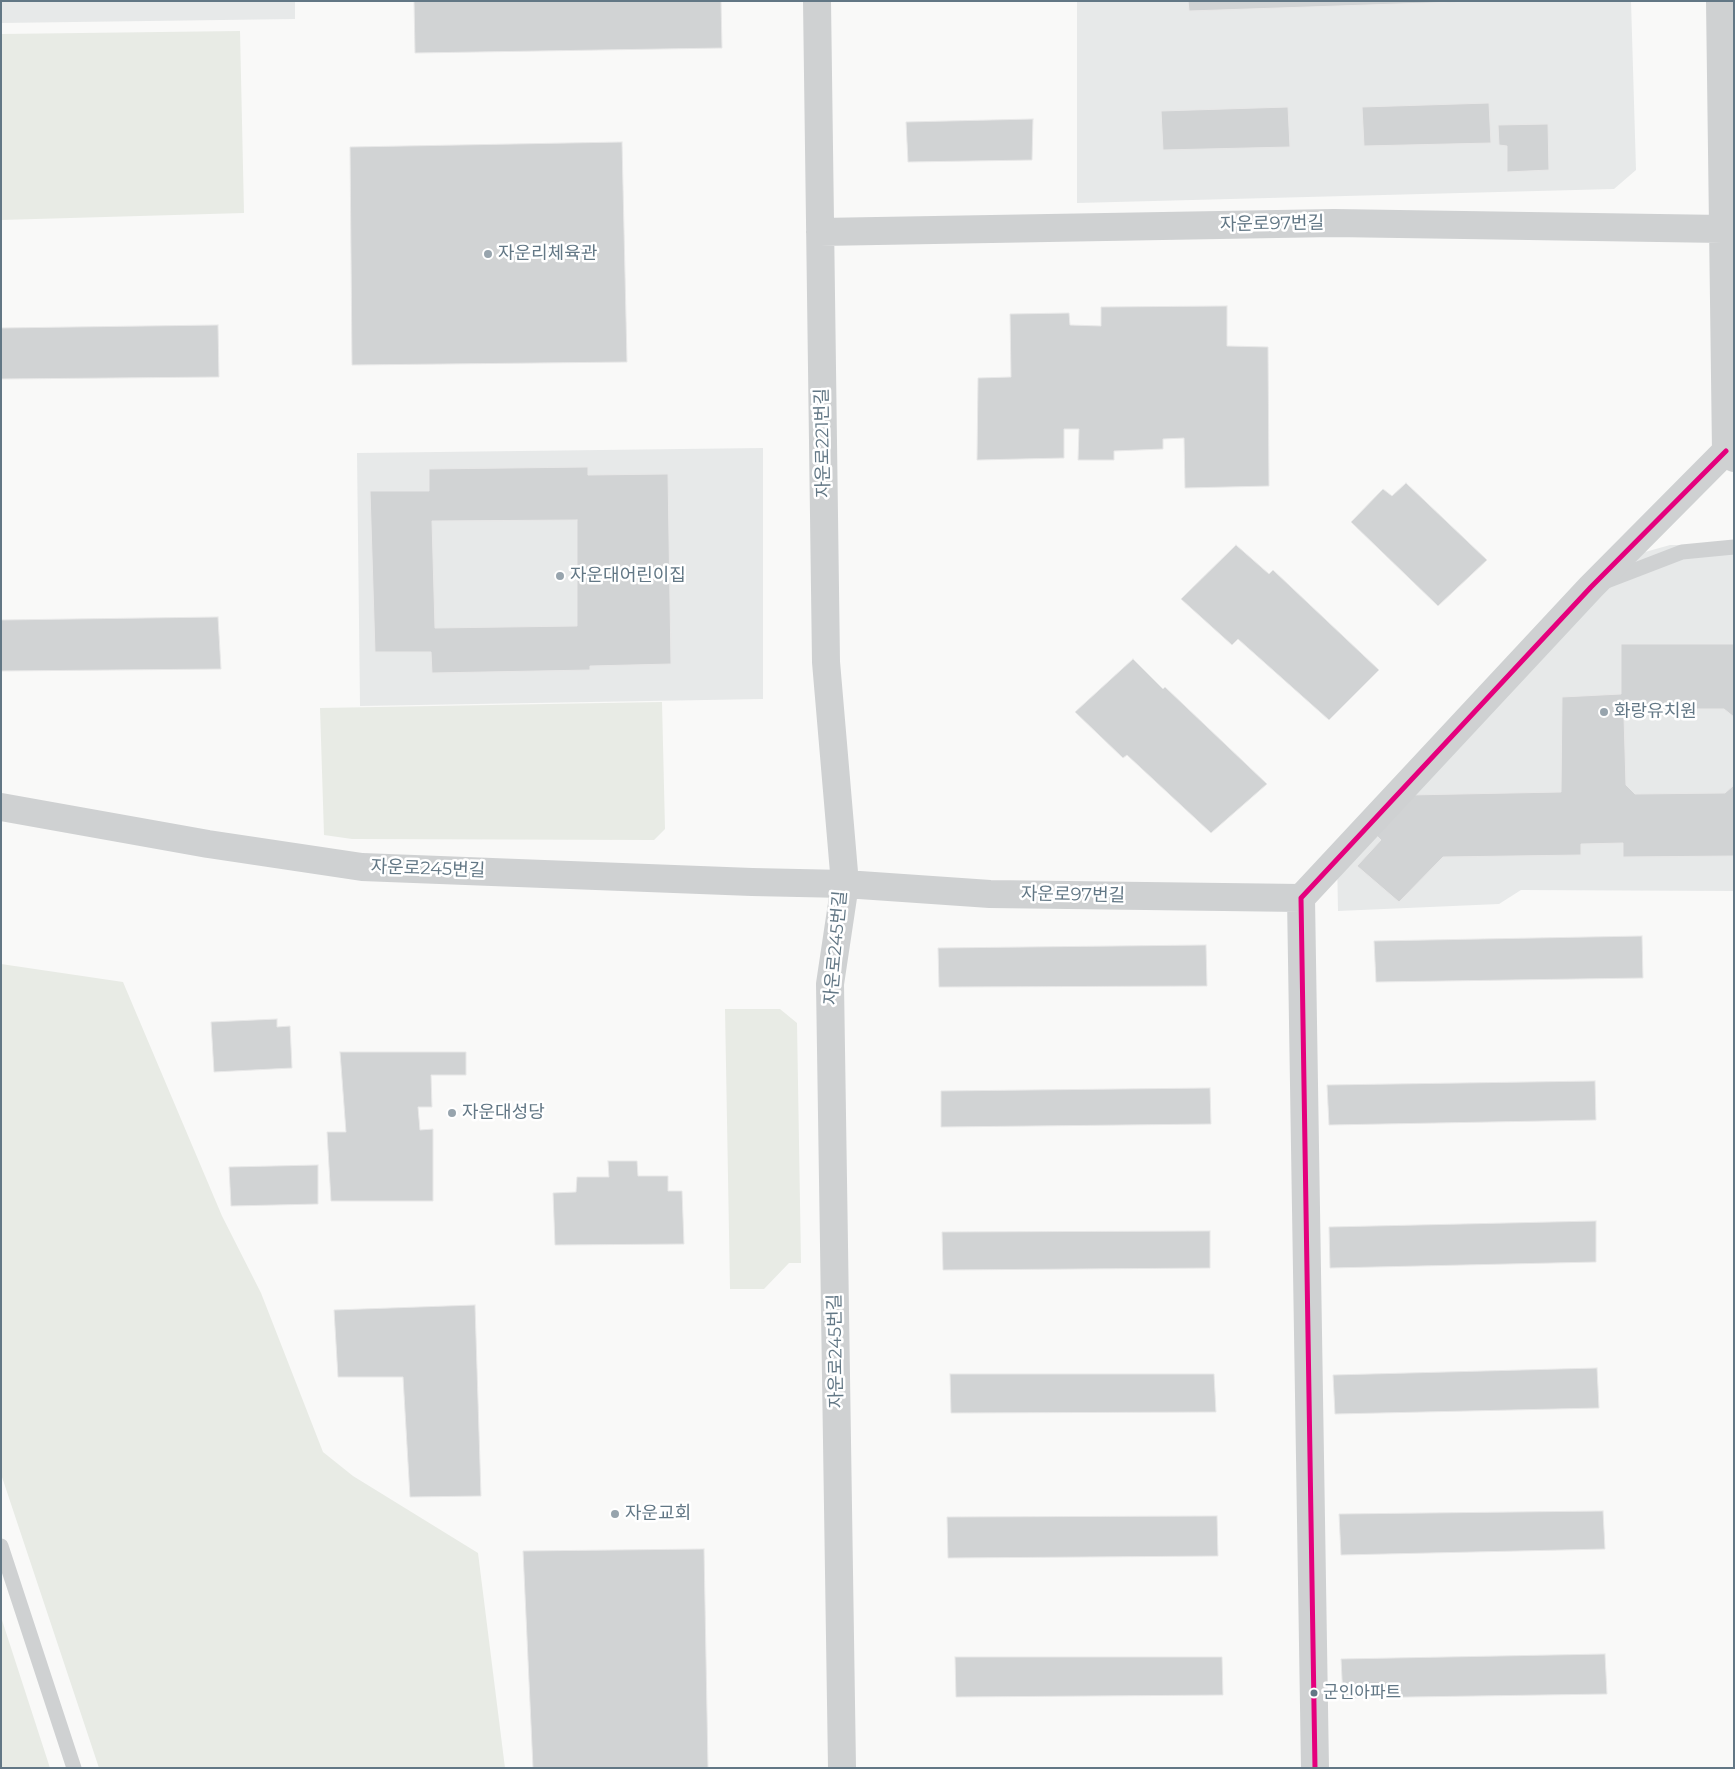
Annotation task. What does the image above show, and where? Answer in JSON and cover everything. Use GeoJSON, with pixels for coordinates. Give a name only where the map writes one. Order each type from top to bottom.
{"type":"FeatureCollection","features":[{"type":"Feature","properties":{"kind":"street","name":"자운로221번길"},"geometry":{"type":"LineString","coordinates":[[817,1],[826,662],[845,884]]}},
{"type":"Feature","properties":{"kind":"street"},"geometry":{"type":"LineString","coordinates":[[1315,1768],[1301,898],[1591,587],[1730,454],[1720,1]]}},
{"type":"Feature","properties":{"kind":"street","name":"자운로97번길"},"geometry":{"type":"LineString","coordinates":[[820,232],[1334,223],[1724,229]]}},
{"type":"Feature","properties":{"kind":"street","name":"자운로245번길"},"geometry":{"type":"LineString","coordinates":[[1,807],[208,844],[362,867],[845,884],[830,984],[842,1768]]}},
{"type":"Feature","properties":{"kind":"street","name":"자운로97번길"},"geometry":{"type":"LineString","coordinates":[[845,884],[990,894],[1301,898]]}},
{"type":"Feature","properties":{"kind":"lane"},"geometry":{"type":"LineString","coordinates":[[1591,587],[1682,552],[1734,547]]}},
{"type":"Feature","properties":{"kind":"lane"},"geometry":{"type":"LineString","coordinates":[[1,1546],[74,1768]]}},
{"type":"Feature","properties":{"kind":"shaded area"},"geometry":{"type":"Polygon","coordinates":[[[1,1],[295,1],[295,19],[1,23],[1,1]]]}},
{"type":"Feature","properties":{"kind":"shaded area"},"geometry":{"type":"Polygon","coordinates":[[[1077,1],[1631,1],[1636,170],[1614,189],[1077,203],[1077,1]]]}},
{"type":"Feature","properties":{"kind":"shaded area"},"geometry":{"type":"Polygon","coordinates":[[[240,31],[244,213],[1,220],[1,34],[240,31]]]}},
{"type":"Feature","properties":{"kind":"shaded area","name":"자운대어린이집"},"geometry":{"type":"Polygon","coordinates":[[[763,448],[763,699],[360,706],[357,453],[763,448]]]}},
{"type":"Feature","properties":{"kind":"shaded area","name":"화랑유치원"},"geometry":{"type":"Polygon","coordinates":[[[1670,545],[1700,545],[1734,549],[1734,891],[1521,890],[1499,904],[1338,911],[1337,857],[1638,554],[1670,545]]]}},
{"type":"Feature","properties":{"kind":"shaded area"},"geometry":{"type":"Polygon","coordinates":[[[662,702],[665,829],[654,840],[352,839],[324,835],[320,708],[662,702]]]}},
{"type":"Feature","properties":{"kind":"shaded area"},"geometry":{"type":"Polygon","coordinates":[[[1,964],[123,982],[222,1216],[261,1293],[323,1452],[353,1476],[478,1553],[505,1768],[99,1768],[1,1474],[1,964]]]}},
{"type":"Feature","properties":{"kind":"shaded area"},"geometry":{"type":"Polygon","coordinates":[[[725,1009],[780,1009],[797,1023],[801,1263],[789,1263],[764,1289],[730,1289],[725,1009]]]}},
{"type":"Feature","properties":{"kind":"shaded area"},"geometry":{"type":"Polygon","coordinates":[[[1,1617],[50,1768],[1,1768],[1,1617]]]}},
{"type":"Feature","properties":{"kind":"building"},"geometry":{"type":"Polygon","coordinates":[[[414,1],[721,1],[722,48],[415,53],[414,1]]]}},
{"type":"Feature","properties":{"kind":"building"},"geometry":{"type":"Polygon","coordinates":[[[1188,1],[1457,1],[1457,2],[1189,11],[1188,1]]]}},
{"type":"Feature","properties":{"kind":"building"},"geometry":{"type":"Polygon","coordinates":[[[1489,103],[1491,143],[1364,146],[1362,107],[1489,103]]]}},
{"type":"Feature","properties":{"kind":"building"},"geometry":{"type":"Polygon","coordinates":[[[1288,107],[1290,147],[1163,150],[1161,111],[1288,107]]]}},
{"type":"Feature","properties":{"kind":"building"},"geometry":{"type":"Polygon","coordinates":[[[1033,119],[1032,160],[908,162],[906,122],[1033,119]]]}},
{"type":"Feature","properties":{"kind":"building"},"geometry":{"type":"Polygon","coordinates":[[[1548,124],[1549,170],[1507,172],[1507,146],[1499,145],[1498,125],[1548,124]]]}},
{"type":"Feature","properties":{"kind":"building","name":"자운리체육관"},"geometry":{"type":"Polygon","coordinates":[[[622,142],[627,362],[352,365],[350,147],[622,142]]]}},
{"type":"Feature","properties":{"kind":"building"},"geometry":{"type":"Polygon","coordinates":[[[1227,306],[1227,346],[1268,347],[1269,486],[1185,488],[1184,438],[1163,439],[1163,449],[1114,451],[1114,460],[1078,460],[1079,429],[1064,429],[1064,458],[977,460],[978,378],[1011,377],[1010,314],[1069,313],[1070,325],[1101,326],[1101,307],[1227,306]]]}},
{"type":"Feature","properties":{"kind":"building"},"geometry":{"type":"Polygon","coordinates":[[[218,325],[219,377],[1,379],[1,328],[218,325]]]}},
{"type":"Feature","properties":{"kind":"building"},"geometry":{"type":"Polygon","coordinates":[[[588,467],[588,475],[668,474],[671,664],[590,666],[590,670],[432,673],[431,652],[375,652],[370,491],[429,491],[429,469],[588,467]],[[577,520],[432,521],[435,628],[577,626],[577,520]]]}},
{"type":"Feature","properties":{"kind":"building"},"geometry":{"type":"Polygon","coordinates":[[[1406,483],[1487,560],[1438,606],[1351,522],[1383,489],[1392,496],[1406,483]]]}},
{"type":"Feature","properties":{"kind":"building"},"geometry":{"type":"Polygon","coordinates":[[[1236,545],[1269,574],[1273,570],[1379,670],[1329,720],[1238,639],[1232,645],[1181,599],[1236,545]]]}},
{"type":"Feature","properties":{"kind":"building"},"geometry":{"type":"Polygon","coordinates":[[[218,617],[221,669],[1,671],[1,620],[218,617]]]}},
{"type":"Feature","properties":{"kind":"building"},"geometry":{"type":"Polygon","coordinates":[[[1621,644],[1734,644],[1734,717],[1724,709],[1633,709],[1624,717],[1626,785],[1635,794],[1725,793],[1734,785],[1734,856],[1623,857],[1623,843],[1581,844],[1581,855],[1443,857],[1399,902],[1357,866],[1381,840],[1376,835],[1409,795],[1561,792],[1562,697],[1621,694],[1621,644]]]}},
{"type":"Feature","properties":{"kind":"building"},"geometry":{"type":"Polygon","coordinates":[[[1133,659],[1267,784],[1211,833],[1127,755],[1123,758],[1075,712],[1133,659]]]}},
{"type":"Feature","properties":{"kind":"building"},"geometry":{"type":"Polygon","coordinates":[[[1642,936],[1643,978],[1376,982],[1374,941],[1642,936]]]}},
{"type":"Feature","properties":{"kind":"building"},"geometry":{"type":"Polygon","coordinates":[[[1206,945],[1207,986],[939,987],[938,948],[1206,945]]]}},
{"type":"Feature","properties":{"kind":"building"},"geometry":{"type":"Polygon","coordinates":[[[277,1019],[277,1027],[290,1026],[292,1068],[214,1072],[211,1022],[277,1019]]]}},
{"type":"Feature","properties":{"kind":"building"},"geometry":{"type":"Polygon","coordinates":[[[340,1052],[466,1052],[466,1075],[431,1075],[432,1107],[418,1107],[420,1130],[433,1129],[433,1201],[331,1201],[327,1132],[346,1132],[340,1052]]]}},
{"type":"Feature","properties":{"kind":"building"},"geometry":{"type":"Polygon","coordinates":[[[1595,1081],[1596,1120],[1329,1125],[1327,1085],[1595,1081]]]}},
{"type":"Feature","properties":{"kind":"building"},"geometry":{"type":"Polygon","coordinates":[[[1210,1088],[1211,1124],[941,1127],[941,1091],[1210,1088]]]}},
{"type":"Feature","properties":{"kind":"building"},"geometry":{"type":"Polygon","coordinates":[[[608,1161],[637,1161],[638,1176],[668,1176],[668,1191],[682,1191],[684,1244],[555,1245],[553,1193],[576,1192],[577,1177],[609,1177],[608,1161]]]}},
{"type":"Feature","properties":{"kind":"building"},"geometry":{"type":"Polygon","coordinates":[[[318,1165],[318,1204],[231,1206],[229,1167],[318,1165]]]}},
{"type":"Feature","properties":{"kind":"building"},"geometry":{"type":"Polygon","coordinates":[[[1596,1221],[1596,1262],[1330,1268],[1329,1227],[1596,1221]]]}},
{"type":"Feature","properties":{"kind":"building"},"geometry":{"type":"Polygon","coordinates":[[[1210,1231],[1210,1268],[943,1270],[942,1232],[1210,1231]]]}},
{"type":"Feature","properties":{"kind":"building"},"geometry":{"type":"Polygon","coordinates":[[[475,1305],[481,1496],[410,1497],[403,1377],[338,1377],[334,1310],[475,1305]]]}},
{"type":"Feature","properties":{"kind":"building"},"geometry":{"type":"Polygon","coordinates":[[[1597,1368],[1599,1408],[1335,1414],[1333,1375],[1597,1368]]]}},
{"type":"Feature","properties":{"kind":"building"},"geometry":{"type":"Polygon","coordinates":[[[950,1374],[1214,1374],[1216,1412],[951,1413],[950,1374]]]}},
{"type":"Feature","properties":{"kind":"building"},"geometry":{"type":"Polygon","coordinates":[[[1603,1511],[1605,1549],[1341,1555],[1339,1514],[1603,1511]]]}},
{"type":"Feature","properties":{"kind":"building"},"geometry":{"type":"Polygon","coordinates":[[[1217,1516],[1218,1556],[948,1558],[947,1517],[1217,1516]]]}},
{"type":"Feature","properties":{"kind":"building"},"geometry":{"type":"Polygon","coordinates":[[[704,1549],[708,1768],[533,1768],[523,1551],[704,1549]]]}},
{"type":"Feature","properties":{"kind":"building"},"geometry":{"type":"Polygon","coordinates":[[[1605,1654],[1607,1694],[1343,1698],[1341,1659],[1605,1654]]]}},
{"type":"Feature","properties":{"kind":"building"},"geometry":{"type":"Polygon","coordinates":[[[955,1657],[1222,1657],[1223,1695],[956,1697],[955,1657]]]}},
{"type":"Feature","properties":{"kind":"transit line"},"geometry":{"type":"LineString","coordinates":[[1315,1768],[1301,898],[1591,587],[1726,451]]}},
{"type":"Feature","properties":{"kind":"place","name":"자운리체육관"},"geometry":{"type":"Point","coordinates":[488,254]}},
{"type":"Feature","properties":{"kind":"place","name":"자운대어린이집"},"geometry":{"type":"Point","coordinates":[560,576]}},
{"type":"Feature","properties":{"kind":"place","name":"화랑유치원"},"geometry":{"type":"Point","coordinates":[1604,712]}},
{"type":"Feature","properties":{"kind":"place","name":"자운대성당"},"geometry":{"type":"Point","coordinates":[452,1113]}},
{"type":"Feature","properties":{"kind":"place","name":"자운교회"},"geometry":{"type":"Point","coordinates":[615,1514]}},
{"type":"Feature","properties":{"kind":"place","name":"군인아파트"},"geometry":{"type":"Point","coordinates":[1314,1693]}}]}
